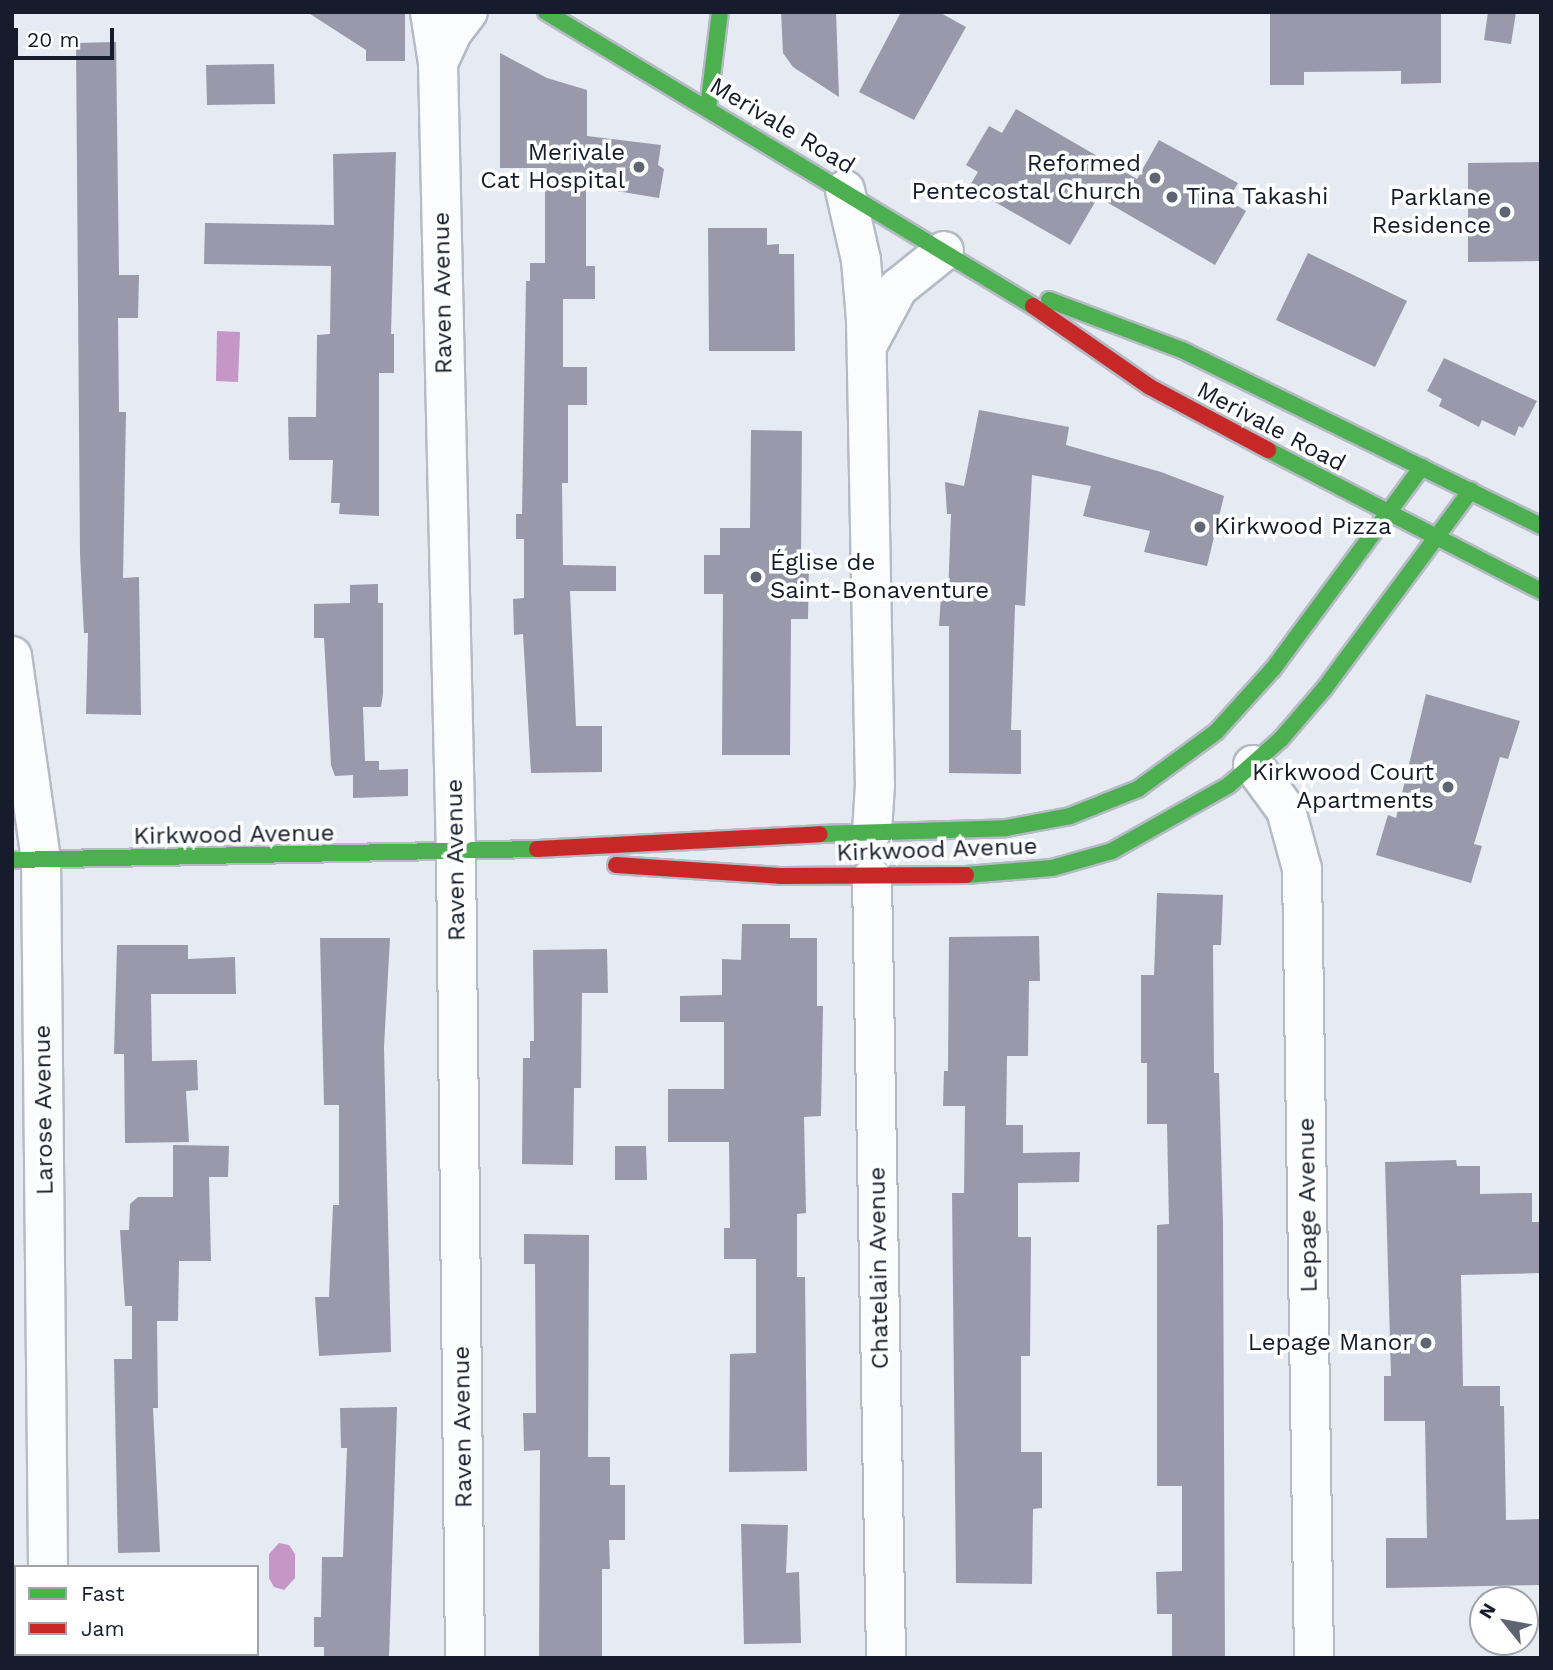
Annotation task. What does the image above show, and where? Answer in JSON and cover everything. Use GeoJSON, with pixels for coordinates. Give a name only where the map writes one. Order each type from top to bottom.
{"type":"FeatureCollection","features":[{"type":"Feature","properties":{"kind":"main road","name":"Merivale Road"},"geometry":{"type":"LineString","coordinates":[[545,12],[995,279],[1150,387],[1387,515],[1541,591]]}},
{"type":"Feature","properties":{"kind":"main road"},"geometry":{"type":"LineString","coordinates":[[708,108],[717,64],[720,12]]}},
{"type":"Feature","properties":{"kind":"main road","name":"Merivale Road"},"geometry":{"type":"LineString","coordinates":[[995,279],[1182,349],[1541,526]]}},
{"type":"Feature","properties":{"kind":"main road","name":"Kirkwood Avenue"},"geometry":{"type":"LineString","coordinates":[[26,860],[456,855],[872,831],[1006,828],[1041,822],[1109,803],[1149,782],[1191,753],[1243,704],[1423,467]]}},
{"type":"Feature","properties":{"kind":"main road","name":"Kirkwood Avenue"},"geometry":{"type":"LineString","coordinates":[[456,855],[872,878],[987,876],[1088,860],[1162,825],[1253,765],[1324,689],[1471,491]]}},
{"type":"Feature","properties":{"kind":"street","name":"Raven Avenue"},"geometry":{"type":"LineString","coordinates":[[430,12],[438,63],[456,855],[465,1658]]}},
{"type":"Feature","properties":{"kind":"street","name":"Raven Avenue"},"geometry":{"type":"LineString","coordinates":[[438,63],[453,31],[468,12]]}},
{"type":"Feature","properties":{"kind":"street"},"geometry":{"type":"LineString","coordinates":[[845,190],[861,260],[866,347],[876,785],[872,831]]}},
{"type":"Feature","properties":{"kind":"street"},"geometry":{"type":"LineString","coordinates":[[866,347],[898,288],[944,251]]}},
{"type":"Feature","properties":{"kind":"street","name":"Larose Avenue"},"geometry":{"type":"LineString","coordinates":[[12,656],[26,860],[48,1565]]}},
{"type":"Feature","properties":{"kind":"street","name":"Lepage Avenue"},"geometry":{"type":"LineString","coordinates":[[1253,765],[1286,810],[1302,869],[1314,1658]]}},
{"type":"Feature","properties":{"kind":"street","name":"Chatelain Avenue"},"geometry":{"type":"LineString","coordinates":[[872,878],[887,1658]]}},
{"type":"Feature","properties":{"kind":"shaded area"},"geometry":{"type":"Polygon","coordinates":[[[217,331],[240,332],[238,382],[216,381],[217,331]]]}},
{"type":"Feature","properties":{"kind":"shaded area"},"geometry":{"type":"Polygon","coordinates":[[[279,1543],[289,1545],[295,1554],[295,1578],[284,1590],[274,1587],[269,1578],[269,1554],[279,1543]]]}},
{"type":"Feature","properties":{"kind":"building"},"geometry":{"type":"Polygon","coordinates":[[[307,12],[405,12],[405,61],[366,61],[366,50],[307,12]]]}},
{"type":"Feature","properties":{"kind":"building"},"geometry":{"type":"Polygon","coordinates":[[[781,12],[836,12],[839,97],[793,67],[783,53],[781,12]]]}},
{"type":"Feature","properties":{"kind":"building"},"geometry":{"type":"Polygon","coordinates":[[[901,12],[939,12],[966,27],[914,120],[859,92],[901,12]]]}},
{"type":"Feature","properties":{"kind":"building"},"geometry":{"type":"Polygon","coordinates":[[[1270,12],[1441,12],[1441,83],[1401,84],[1401,71],[1304,72],[1304,85],[1270,85],[1270,12]]]}},
{"type":"Feature","properties":{"kind":"building"},"geometry":{"type":"Polygon","coordinates":[[[1488,12],[1516,12],[1511,44],[1484,40],[1488,12]]]}},
{"type":"Feature","properties":{"kind":"building"},"geometry":{"type":"Polygon","coordinates":[[[116,42],[119,275],[139,275],[138,318],[118,318],[119,412],[126,412],[123,578],[139,577],[141,715],[86,714],[88,633],[84,633],[80,554],[76,43],[116,42]]]}},
{"type":"Feature","properties":{"kind":"building"},"geometry":{"type":"Polygon","coordinates":[[[500,53],[547,78],[587,90],[587,136],[661,145],[658,165],[664,169],[659,198],[586,186],[586,266],[595,266],[595,299],[563,299],[563,367],[587,367],[587,405],[568,405],[568,483],[562,483],[563,565],[616,566],[616,591],[570,591],[576,726],[602,726],[602,772],[531,773],[523,634],[514,635],[513,599],[524,598],[524,539],[516,539],[516,514],[522,514],[526,281],[530,281],[530,263],[545,263],[545,168],[500,168],[500,53]]]}},
{"type":"Feature","properties":{"kind":"building"},"geometry":{"type":"Polygon","coordinates":[[[274,64],[275,104],[207,105],[206,65],[274,64]]]}},
{"type":"Feature","properties":{"kind":"building"},"geometry":{"type":"Polygon","coordinates":[[[1016,109],[1137,179],[1159,140],[1238,183],[1228,200],[1246,211],[1215,265],[1098,197],[1070,245],[969,187],[978,172],[966,165],[989,126],[1002,133],[1016,109]]]}},
{"type":"Feature","properties":{"kind":"building"},"geometry":{"type":"Polygon","coordinates":[[[396,152],[391,334],[394,334],[394,373],[379,373],[379,516],[339,514],[340,503],[331,503],[333,460],[289,460],[288,417],[316,417],[317,335],[330,334],[331,266],[204,264],[205,223],[334,225],[333,154],[396,152]]]}},
{"type":"Feature","properties":{"kind":"building","name":"Parklane Residence"},"geometry":{"type":"Polygon","coordinates":[[[1541,162],[1541,261],[1468,262],[1468,163],[1541,162]]]}},
{"type":"Feature","properties":{"kind":"building"},"geometry":{"type":"Polygon","coordinates":[[[708,228],[767,228],[767,245],[779,244],[779,254],[794,254],[795,351],[709,351],[708,228]]]}},
{"type":"Feature","properties":{"kind":"building"},"geometry":{"type":"Polygon","coordinates":[[[1308,253],[1407,301],[1375,367],[1276,320],[1308,253]]]}},
{"type":"Feature","properties":{"kind":"building"},"geometry":{"type":"Polygon","coordinates":[[[1444,358],[1537,401],[1523,428],[1519,426],[1515,436],[1482,420],[1479,427],[1439,406],[1442,399],[1427,391],[1444,358]]]}},
{"type":"Feature","properties":{"kind":"building"},"geometry":{"type":"Polygon","coordinates":[[[979,410],[1069,427],[1066,445],[1161,472],[1224,496],[1207,566],[1144,552],[1150,531],[1083,516],[1091,486],[1032,475],[1025,606],[1015,605],[1011,730],[1021,730],[1021,774],[949,773],[949,626],[939,626],[941,596],[948,596],[951,514],[947,514],[945,482],[964,486],[979,410]]]}},
{"type":"Feature","properties":{"kind":"building","name":"Église de Saint-Bonaventure"},"geometry":{"type":"Polygon","coordinates":[[[751,430],[802,431],[801,560],[809,560],[808,619],[791,619],[790,755],[722,755],[723,594],[704,594],[704,555],[720,555],[720,528],[750,528],[751,430]]]}},
{"type":"Feature","properties":{"kind":"building"},"geometry":{"type":"Polygon","coordinates":[[[378,584],[378,603],[383,603],[383,694],[381,707],[363,707],[365,761],[379,761],[379,770],[408,769],[408,796],[353,798],[353,775],[335,776],[331,765],[324,638],[314,638],[314,604],[350,603],[350,585],[378,584]]]}},
{"type":"Feature","properties":{"kind":"building","name":"Kirkwood Court Apartments"},"geometry":{"type":"Polygon","coordinates":[[[1426,694],[1520,721],[1508,759],[1500,757],[1474,844],[1482,846],[1471,883],[1376,855],[1388,815],[1396,818],[1426,694]]]}},
{"type":"Feature","properties":{"kind":"building"},"geometry":{"type":"Polygon","coordinates":[[[1157,893],[1223,895],[1221,945],[1213,945],[1214,1073],[1219,1073],[1223,1224],[1225,1658],[1172,1658],[1172,1614],[1157,1614],[1156,1572],[1182,1571],[1182,1486],[1157,1486],[1157,1225],[1169,1224],[1167,1124],[1147,1124],[1147,1063],[1141,1063],[1141,975],[1154,975],[1157,893]]]}},
{"type":"Feature","properties":{"kind":"building"},"geometry":{"type":"Polygon","coordinates":[[[742,924],[790,924],[790,938],[817,938],[817,1006],[823,1006],[821,1116],[804,1117],[806,1213],[797,1214],[797,1277],[805,1277],[807,1471],[729,1472],[730,1354],[756,1353],[756,1259],[724,1259],[724,1228],[730,1228],[729,1142],[668,1142],[668,1089],[724,1089],[724,1022],[680,1022],[680,996],[722,995],[722,959],[741,960],[742,924]]]}},
{"type":"Feature","properties":{"kind":"building"},"geometry":{"type":"Polygon","coordinates":[[[1039,936],[1040,981],[1029,981],[1028,1056],[1007,1056],[1006,1125],[1023,1125],[1023,1153],[1080,1152],[1079,1182],[1018,1183],[1018,1237],[1031,1237],[1030,1356],[1021,1356],[1021,1452],[1042,1452],[1042,1508],[1033,1509],[1032,1584],[956,1583],[952,1193],[964,1193],[965,1106],[943,1106],[944,1071],[948,1071],[949,937],[1039,936]]]}},
{"type":"Feature","properties":{"kind":"building"},"geometry":{"type":"Polygon","coordinates":[[[320,938],[390,938],[384,1047],[391,1352],[319,1356],[315,1297],[329,1297],[333,1205],[339,1205],[339,1105],[324,1105],[320,938]]]}},
{"type":"Feature","properties":{"kind":"building"},"geometry":{"type":"Polygon","coordinates":[[[117,945],[188,945],[188,959],[235,957],[236,994],[151,994],[152,1061],[197,1060],[198,1090],[186,1091],[189,1142],[125,1143],[124,1054],[114,1054],[117,945]]]}},
{"type":"Feature","properties":{"kind":"building"},"geometry":{"type":"Polygon","coordinates":[[[607,949],[608,993],[582,993],[581,1088],[574,1088],[573,1165],[522,1164],[523,1058],[530,1058],[530,1041],[534,1041],[533,950],[607,949]]]}},
{"type":"Feature","properties":{"kind":"building"},"geometry":{"type":"Polygon","coordinates":[[[173,1145],[229,1146],[228,1177],[209,1177],[211,1261],[179,1261],[178,1321],[157,1321],[158,1408],[153,1408],[160,1552],[118,1553],[114,1359],[132,1359],[132,1306],[125,1306],[120,1230],[129,1230],[130,1204],[138,1197],[173,1197],[173,1145]]]}},
{"type":"Feature","properties":{"kind":"building"},"geometry":{"type":"Polygon","coordinates":[[[615,1146],[646,1146],[647,1180],[615,1180],[615,1146]]]}},
{"type":"Feature","properties":{"kind":"building","name":"Lepage Manor"},"geometry":{"type":"Polygon","coordinates":[[[1456,1160],[1457,1166],[1480,1166],[1480,1194],[1532,1193],[1532,1222],[1541,1222],[1541,1273],[1461,1275],[1463,1386],[1500,1386],[1500,1406],[1504,1406],[1506,1520],[1541,1519],[1541,1585],[1386,1588],[1386,1538],[1427,1538],[1425,1421],[1384,1421],[1384,1376],[1391,1376],[1385,1162],[1456,1160]]]}},
{"type":"Feature","properties":{"kind":"building"},"geometry":{"type":"Polygon","coordinates":[[[524,1234],[589,1235],[588,1457],[610,1457],[610,1485],[625,1485],[625,1540],[609,1540],[610,1569],[602,1569],[602,1658],[539,1658],[540,1450],[524,1451],[523,1413],[536,1413],[535,1264],[524,1264],[524,1234]]]}},
{"type":"Feature","properties":{"kind":"building"},"geometry":{"type":"Polygon","coordinates":[[[397,1407],[389,1658],[324,1658],[324,1647],[314,1647],[314,1617],[321,1617],[322,1557],[343,1557],[347,1448],[341,1448],[340,1408],[397,1407]]]}},
{"type":"Feature","properties":{"kind":"building"},"geometry":{"type":"Polygon","coordinates":[[[741,1524],[788,1525],[786,1573],[799,1572],[801,1643],[744,1644],[741,1524]]]}},
{"type":"Feature","properties":{"kind":"traffic: fast"},"geometry":{"type":"LineString","coordinates":[[546,12],[1033,306]]}},
{"type":"Feature","properties":{"kind":"traffic: fast"},"geometry":{"type":"LineString","coordinates":[[708,108],[720,12]]}},
{"type":"Feature","properties":{"kind":"traffic: fast"},"geometry":{"type":"LineString","coordinates":[[1049,300],[1182,350],[1541,526]]}},
{"type":"Feature","properties":{"kind":"traffic: fast"},"geometry":{"type":"LineString","coordinates":[[1268,450],[1541,591]]}},
{"type":"Feature","properties":{"kind":"traffic: fast"},"geometry":{"type":"LineString","coordinates":[[820,834],[1006,828],[1070,816],[1138,789],[1216,732],[1273,669],[1422,467]]}},
{"type":"Feature","properties":{"kind":"traffic: fast"},"geometry":{"type":"LineString","coordinates":[[966,875],[1052,868],[1112,851],[1229,785],[1281,739],[1324,689],[1471,490]]}},
{"type":"Feature","properties":{"kind":"traffic: fast"},"geometry":{"type":"LineString","coordinates":[[12,860],[537,849]]}},
{"type":"Feature","properties":{"kind":"traffic: jam"},"geometry":{"type":"LineString","coordinates":[[1033,306],[1150,387],[1268,450]]}},
{"type":"Feature","properties":{"kind":"traffic: jam"},"geometry":{"type":"LineString","coordinates":[[537,849],[820,834]]}},
{"type":"Feature","properties":{"kind":"traffic: jam"},"geometry":{"type":"LineString","coordinates":[[616,865],[780,876],[966,875]]}},
{"type":"Feature","properties":{"kind":"place","name":"Merivale Cat Hospital"},"geometry":{"type":"Point","coordinates":[639,167]}},
{"type":"Feature","properties":{"kind":"place","name":"Reformed Pentecostal Church"},"geometry":{"type":"Point","coordinates":[1155,178]}},
{"type":"Feature","properties":{"kind":"place","name":"Tina Takashi"},"geometry":{"type":"Point","coordinates":[1172,197]}},
{"type":"Feature","properties":{"kind":"place","name":"Parklane Residence"},"geometry":{"type":"Point","coordinates":[1505,212]}},
{"type":"Feature","properties":{"kind":"place","name":"Kirkwood Pizza"},"geometry":{"type":"Point","coordinates":[1200,527]}},
{"type":"Feature","properties":{"kind":"place","name":"Église de Saint-Bonaventure"},"geometry":{"type":"Point","coordinates":[756,577]}},
{"type":"Feature","properties":{"kind":"place","name":"Kirkwood Court Apartments"},"geometry":{"type":"Point","coordinates":[1448,787]}},
{"type":"Feature","properties":{"kind":"place","name":"Lepage Manor"},"geometry":{"type":"Point","coordinates":[1426,1343]}}]}
